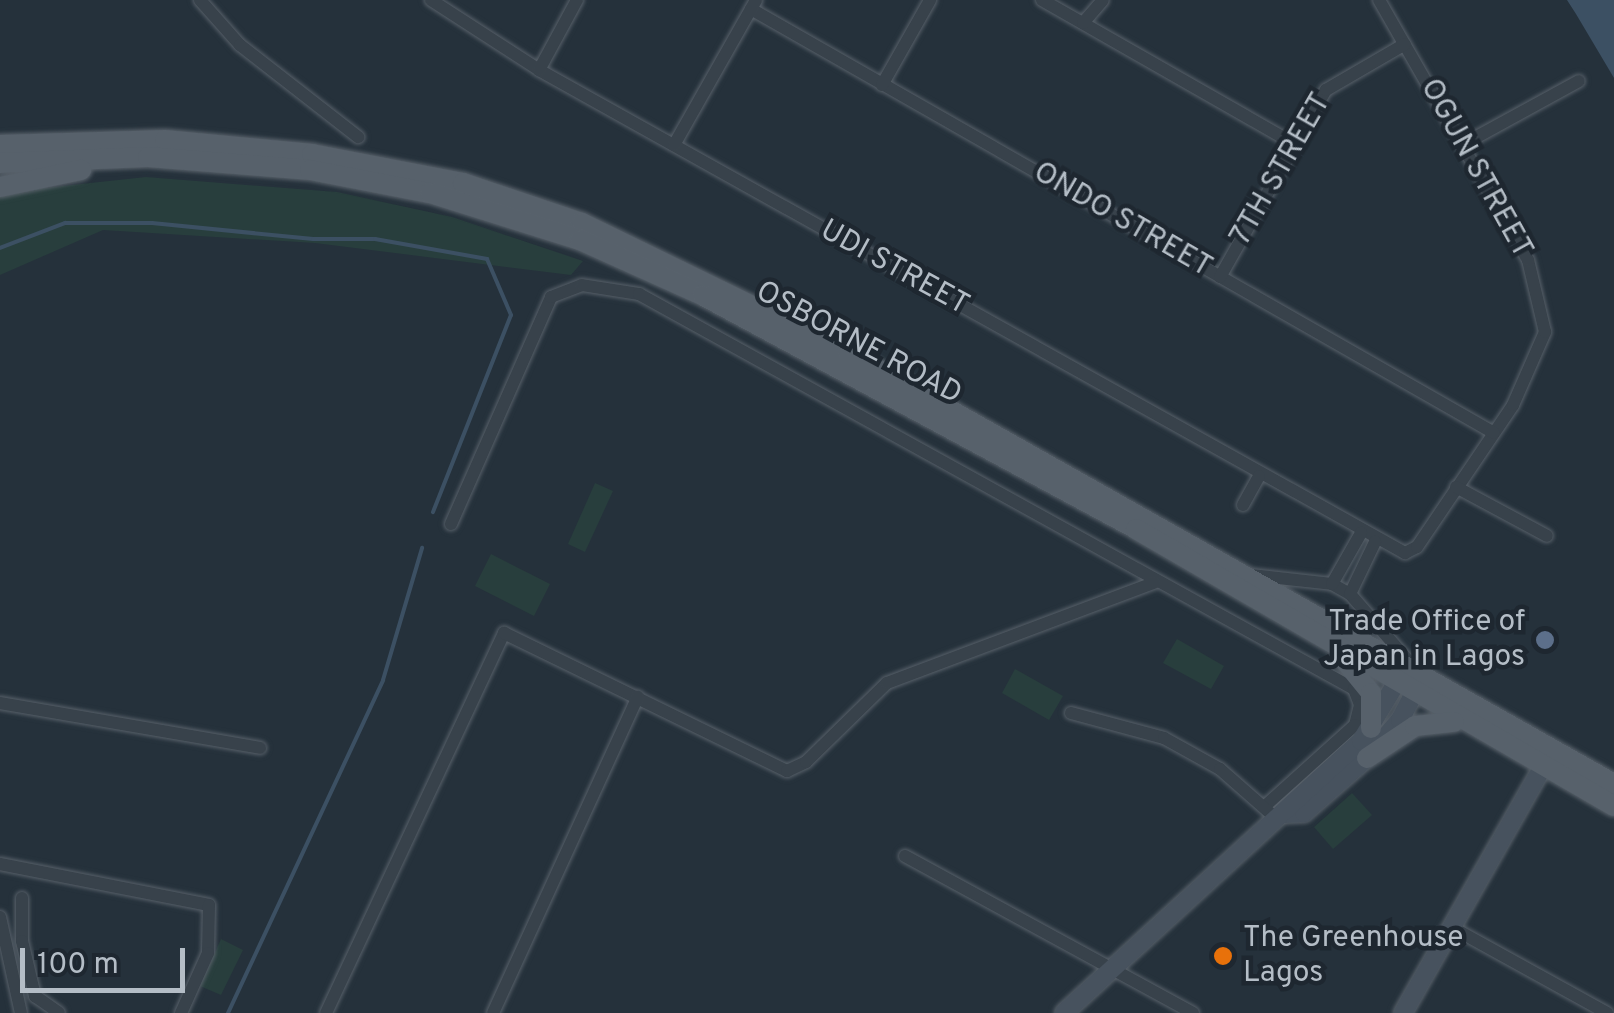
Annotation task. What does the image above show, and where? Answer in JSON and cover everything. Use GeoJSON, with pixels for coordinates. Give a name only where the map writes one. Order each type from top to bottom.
{"type":"FeatureCollection","features":[{"type":"Feature","properties":{"kind":"main road","name":"OSBORNE ROAD"},"geometry":{"type":"LineString","coordinates":[[0,146],[118,140],[258,147],[414,172],[551,212],[754,302],[1246,575],[1410,680],[1462,724],[1614,806]]}},
{"type":"Feature","properties":{"kind":"main road","name":"OSBORNE ROAD"},"geometry":{"type":"LineString","coordinates":[[0,163],[148,157],[392,184],[580,240],[796,344],[1136,529],[1325,643],[1410,680],[1614,784]]}},
{"type":"Feature","properties":{"kind":"main road"},"geometry":{"type":"LineString","coordinates":[[0,187],[56,172],[148,157]]}},
{"type":"Feature","properties":{"kind":"main road"},"geometry":{"type":"LineString","coordinates":[[1325,643],[1371,693],[1371,728]]}},
{"type":"Feature","properties":{"kind":"main road"},"geometry":{"type":"LineString","coordinates":[[1064,1013],[1275,813],[1371,728],[1410,680]]}},
{"type":"Feature","properties":{"kind":"main road"},"geometry":{"type":"LineString","coordinates":[[1367,758],[1410,680]]}},
{"type":"Feature","properties":{"kind":"main road"},"geometry":{"type":"LineString","coordinates":[[1275,813],[1304,812],[1367,758],[1430,721],[1462,724]]}},
{"type":"Feature","properties":{"kind":"main road"},"geometry":{"type":"LineString","coordinates":[[1403,1013],[1542,768]]}},
{"type":"Feature","properties":{"kind":"street"},"geometry":{"type":"LineString","coordinates":[[200,0],[240,45],[358,137]]}},
{"type":"Feature","properties":{"kind":"street","name":"UDI STREET"},"geometry":{"type":"LineString","coordinates":[[431,0],[539,70],[1361,534]]}},
{"type":"Feature","properties":{"kind":"street"},"geometry":{"type":"LineString","coordinates":[[539,70],[577,0]]}},
{"type":"Feature","properties":{"kind":"street"},"geometry":{"type":"LineString","coordinates":[[882,85],[930,0]]}},
{"type":"Feature","properties":{"kind":"street"},"geometry":{"type":"LineString","coordinates":[[1042,0],[1294,144]]}},
{"type":"Feature","properties":{"kind":"street"},"geometry":{"type":"LineString","coordinates":[[1083,24],[1103,0]]}},
{"type":"Feature","properties":{"kind":"street","name":"OGUN STREET"},"geometry":{"type":"LineString","coordinates":[[1361,534],[1412,552],[1494,433],[1532,369],[1545,332],[1528,260],[1379,0]]}},
{"type":"Feature","properties":{"kind":"street"},"geometry":{"type":"LineString","coordinates":[[674,145],[753,4]]}},
{"type":"Feature","properties":{"kind":"street","name":"ONDO STREET"},"geometry":{"type":"LineString","coordinates":[[753,4],[882,85],[1494,433]]}},
{"type":"Feature","properties":{"kind":"street","name":"7TH STREET"},"geometry":{"type":"LineString","coordinates":[[1220,277],[1326,90],[1404,44]]}},
{"type":"Feature","properties":{"kind":"street"},"geometry":{"type":"LineString","coordinates":[[1462,145],[1579,81]]}},
{"type":"Feature","properties":{"kind":"street"},"geometry":{"type":"LineString","coordinates":[[451,524],[550,297],[568,287],[606,286],[639,294],[703,324],[1358,695],[1355,725],[1275,813],[1220,769],[1164,738],[1071,713]]}},
{"type":"Feature","properties":{"kind":"street"},"geometry":{"type":"LineString","coordinates":[[1243,505],[1259,476]]}},
{"type":"Feature","properties":{"kind":"street"},"geometry":{"type":"LineString","coordinates":[[1456,487],[1548,536]]}},
{"type":"Feature","properties":{"kind":"street"},"geometry":{"type":"LineString","coordinates":[[1332,584],[1361,534]]}},
{"type":"Feature","properties":{"kind":"street"},"geometry":{"type":"LineString","coordinates":[[1350,594],[1375,542]]}},
{"type":"Feature","properties":{"kind":"street"},"geometry":{"type":"LineString","coordinates":[[1246,575],[1332,584],[1350,594],[1410,680]]}},
{"type":"Feature","properties":{"kind":"street"},"geometry":{"type":"LineString","coordinates":[[326,1013],[500,635],[514,635],[786,771],[806,762],[887,684],[1155,582]]}},
{"type":"Feature","properties":{"kind":"street"},"geometry":{"type":"LineString","coordinates":[[493,1013],[638,696]]}},
{"type":"Feature","properties":{"kind":"street"},"geometry":{"type":"LineString","coordinates":[[0,703],[260,748]]}},
{"type":"Feature","properties":{"kind":"street"},"geometry":{"type":"LineString","coordinates":[[905,856],[1106,970],[1193,1013]]}},
{"type":"Feature","properties":{"kind":"street"},"geometry":{"type":"LineString","coordinates":[[0,864],[190,898],[210,905],[212,924],[204,967],[181,1013]]}},
{"type":"Feature","properties":{"kind":"street"},"geometry":{"type":"LineString","coordinates":[[22,898],[22,941],[35,996],[59,1013]]}},
{"type":"Feature","properties":{"kind":"street"},"geometry":{"type":"LineString","coordinates":[[0,918],[21,1013]]}},
{"type":"Feature","properties":{"kind":"street"},"geometry":{"type":"LineString","coordinates":[[1452,928],[1607,1013]]}},
{"type":"Feature","properties":{"kind":"green space"},"geometry":{"type":"Polygon","coordinates":[[[0,177],[44,188],[146,177],[337,192],[452,217],[583,261],[571,275],[315,243],[103,230],[0,275],[0,177]]]}},
{"type":"Feature","properties":{"kind":"green space"},"geometry":{"type":"Polygon","coordinates":[[[595,483],[613,491],[585,552],[568,544],[595,483]]]}},
{"type":"Feature","properties":{"kind":"green space"},"geometry":{"type":"Polygon","coordinates":[[[491,554],[550,584],[534,616],[475,586],[491,554]]]}},
{"type":"Feature","properties":{"kind":"green space"},"geometry":{"type":"Polygon","coordinates":[[[1177,639],[1224,666],[1211,689],[1163,663],[1177,639]]]}},
{"type":"Feature","properties":{"kind":"green space"},"geometry":{"type":"Polygon","coordinates":[[[1015,669],[1063,696],[1049,720],[1002,693],[1015,669]]]}},
{"type":"Feature","properties":{"kind":"green space"},"geometry":{"type":"Polygon","coordinates":[[[1352,793],[1372,815],[1333,849],[1314,827],[1352,793]]]}},
{"type":"Feature","properties":{"kind":"green space"},"geometry":{"type":"Polygon","coordinates":[[[221,939],[243,950],[221,995],[200,986],[221,939]]]}},
{"type":"Feature","properties":{"kind":"water"},"geometry":{"type":"Polygon","coordinates":[[[1567,0],[1614,0],[1614,78],[1576,14],[1567,0]]]}},
{"type":"Feature","properties":{"kind":"waterway"},"geometry":{"type":"LineString","coordinates":[[0,248],[65,223],[152,223],[313,239],[375,239],[487,259],[511,315],[433,512]]}},
{"type":"Feature","properties":{"kind":"waterway"},"geometry":{"type":"LineString","coordinates":[[228,1013],[383,680],[422,548]]}},
{"type":"Feature","properties":{"kind":"place","name":"Trade Office of Japan in Lagos"},"geometry":{"type":"Point","coordinates":[1545,640]}},
{"type":"Feature","properties":{"kind":"place","name":"The Greenhouse Lagos"},"geometry":{"type":"Point","coordinates":[1223,956]}}]}
